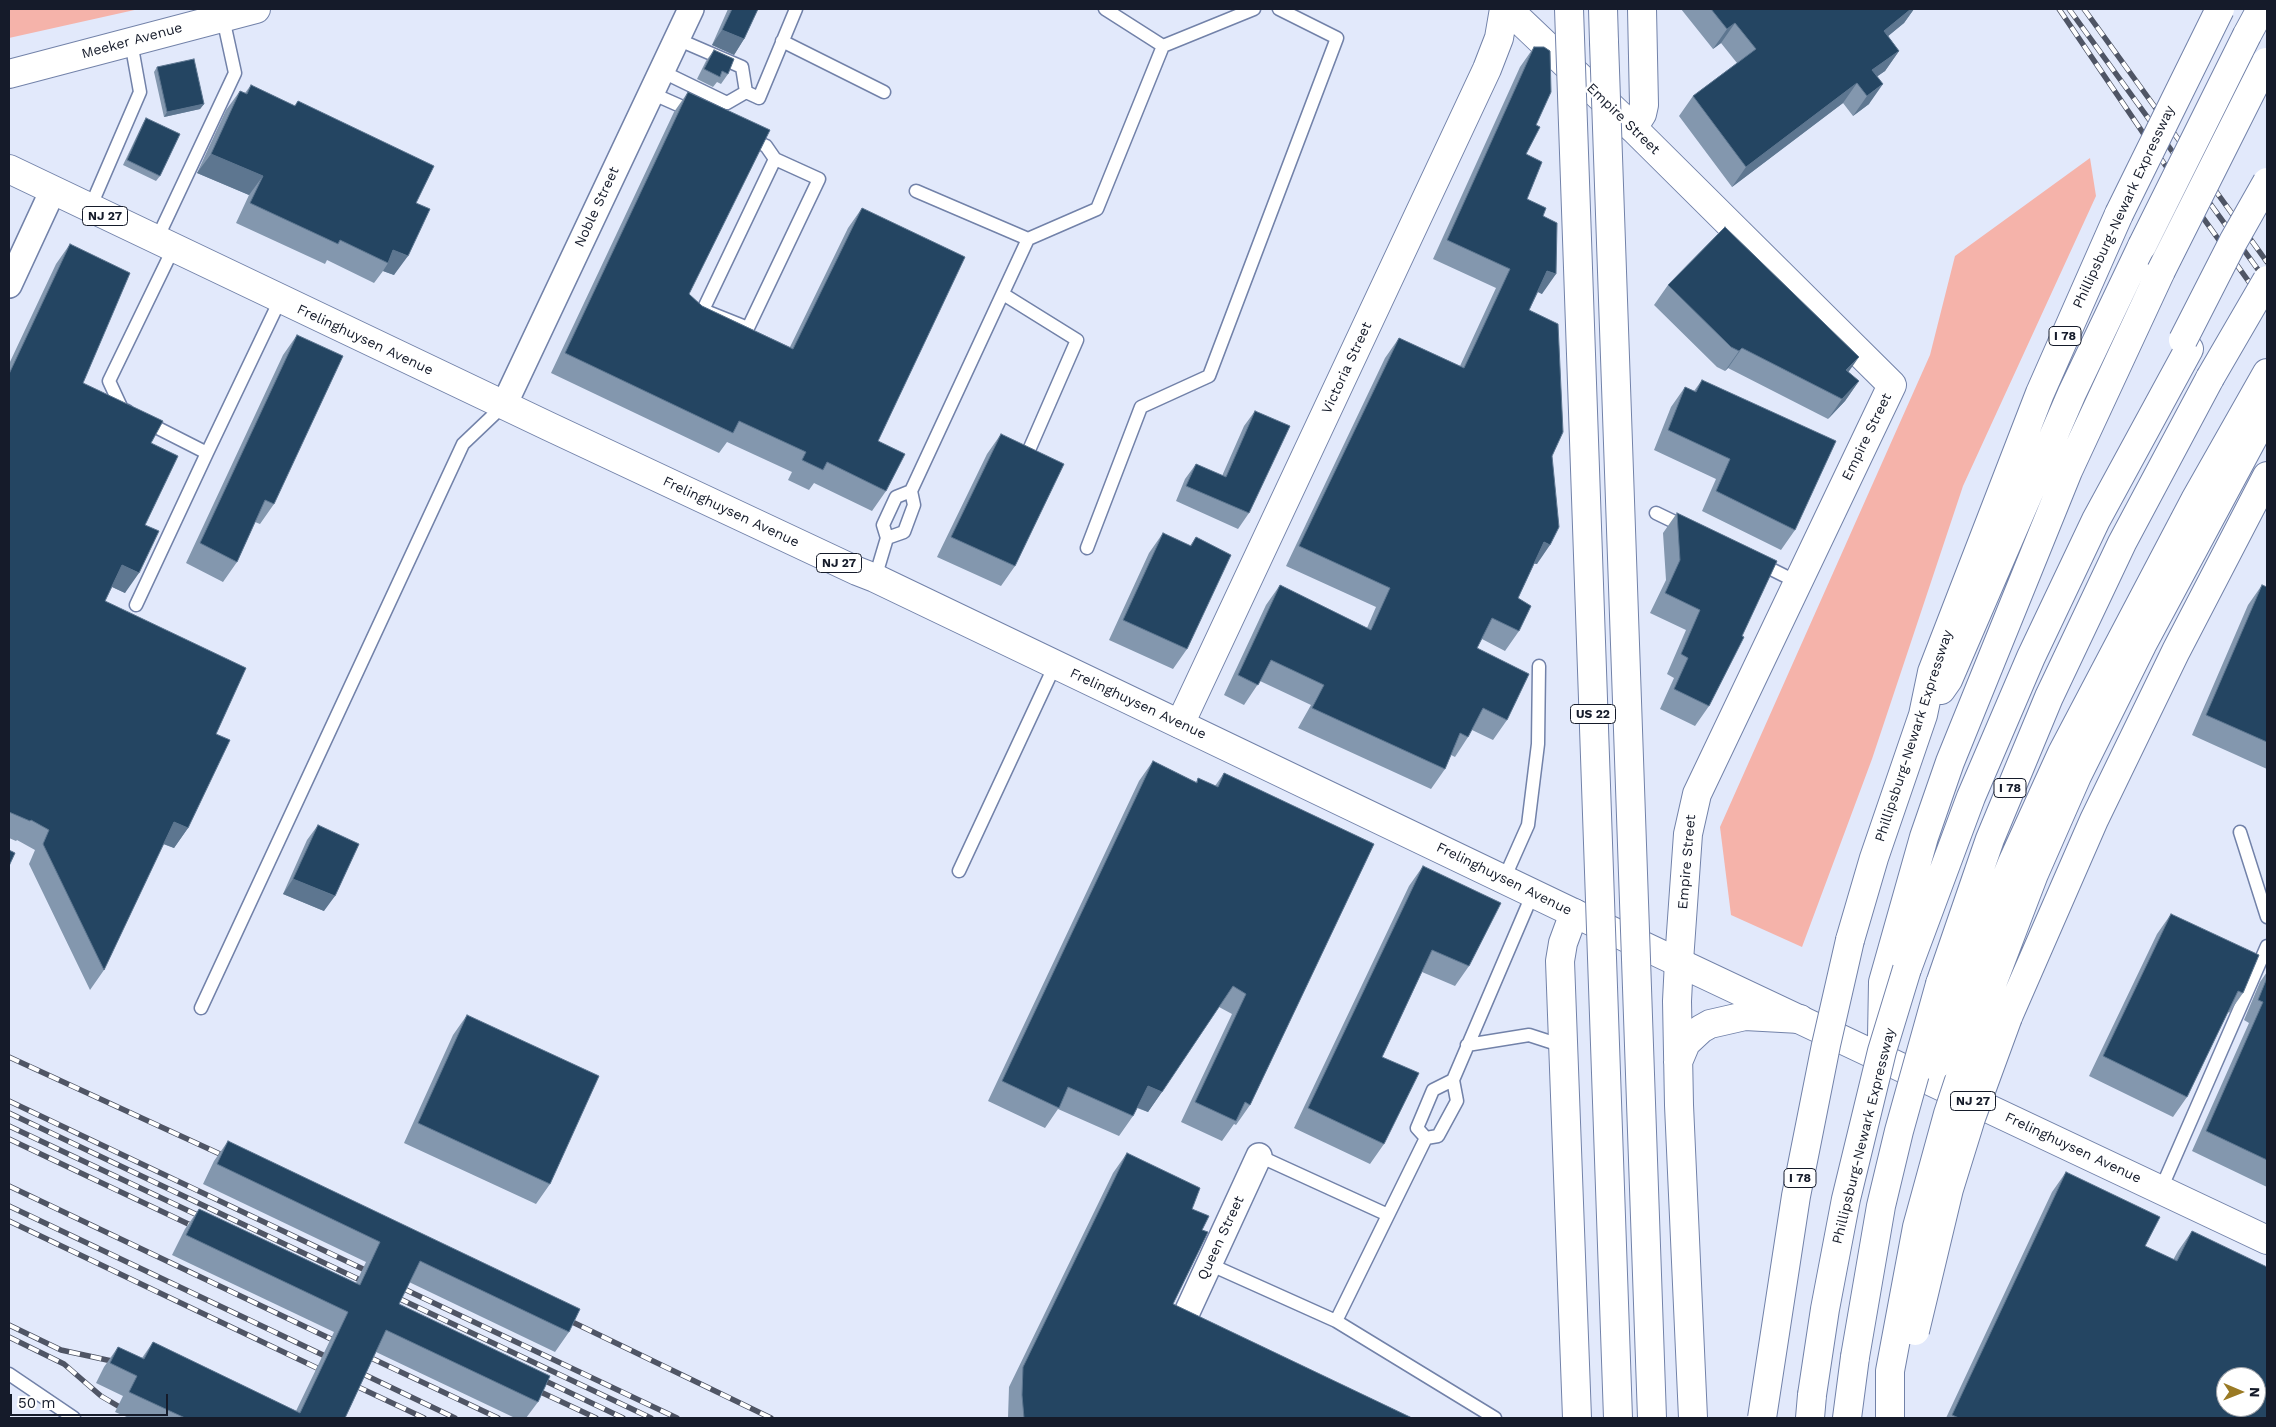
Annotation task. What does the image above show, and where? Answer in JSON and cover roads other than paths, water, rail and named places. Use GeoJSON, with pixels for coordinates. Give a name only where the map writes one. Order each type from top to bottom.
{"type":"FeatureCollection","features":[{"type":"Feature","properties":{"kind":"main road","name":"Meeker Avenue"},"geometry":{"type":"LineString","coordinates":[[10,75],[256,9]]}},
{"type":"Feature","properties":{"kind":"main road","name":"Empire Street"},"geometry":{"type":"LineString","coordinates":[[1506,9],[1633,128],[1892,385],[1693,805],[1688,834],[1677,1001],[1679,1105],[1693,1418]]}},
{"type":"Feature","properties":{"kind":"main road","name":"Victoria Street"},"geometry":{"type":"LineString","coordinates":[[1180,724],[1486,69],[1499,38],[1506,9]]}},
{"type":"Feature","properties":{"kind":"main road","name":"US 22"},"geometry":{"type":"LineString","coordinates":[[1569,9],[1618,1418]]}},
{"type":"Feature","properties":{"kind":"main road","name":"US 22"},"geometry":{"type":"LineString","coordinates":[[1603,9],[1652,1418]]}},
{"type":"Feature","properties":{"kind":"main road"},"geometry":{"type":"LineString","coordinates":[[1633,128],[1642,114],[1644,105],[1642,9]]}},
{"type":"Feature","properties":{"kind":"main road","name":"Phillipsburg-Newark Expressway"},"geometry":{"type":"LineString","coordinates":[[1762,1418],[1796,1196],[1826,1045],[1850,940],[1874,858],[1924,715],[1948,680],[1982,573],[2014,459],[2071,322],[2119,214],[2220,9]]}},
{"type":"Feature","properties":{"kind":"main road"},"geometry":{"type":"LineString","coordinates":[[1982,573],[2040,465],[2142,246],[2247,35],[2262,9]]}},
{"type":"Feature","properties":{"kind":"main road"},"geometry":{"type":"LineString","coordinates":[[1898,964],[1924,837],[1950,762],[2022,582],[2068,471],[2160,271],[2266,61]]}},
{"type":"Feature","properties":{"kind":"main road","name":"Frelinghuysen Avenue"},"geometry":{"type":"LineString","coordinates":[[9,169],[280,300],[875,578],[1574,913],[2267,1240]]}},
{"type":"Feature","properties":{"kind":"main road"},"geometry":{"type":"LineString","coordinates":[[2186,344],[2233,242],[2267,182]]}},
{"type":"Feature","properties":{"kind":"main road","name":"Phillipsburg-Newark Expressway"},"geometry":{"type":"LineString","coordinates":[[1810,1418],[1825,1310],[1846,1199],[1882,1051],[1898,964],[1942,868],[1970,797],[2062,591],[2186,344],[2267,217]]}},
{"type":"Feature","properties":{"kind":"main road","name":"I 78"},"geometry":{"type":"LineString","coordinates":[[1950,989],[1990,839],[2018,768],[2094,598],[2149,490],[2210,378],[2267,280]]}},
{"type":"Feature","properties":{"kind":"main road"},"geometry":{"type":"LineString","coordinates":[[1890,1418],[1890,1371],[1917,1227],[1948,1114],[1984,1005],[2034,874],[2063,806],[2125,678],[2206,502],[2245,431],[2267,373]]}},
{"type":"Feature","properties":{"kind":"main road"},"geometry":{"type":"LineString","coordinates":[[2245,431],[2267,412]]}},
{"type":"Feature","properties":{"kind":"main road"},"geometry":{"type":"LineString","coordinates":[[1898,1418],[1926,1280],[1949,1189],[1971,1118],[2008,1017],[2094,820],[2176,651],[2267,476]]}},
{"type":"Feature","properties":{"kind":"main road"},"geometry":{"type":"LineString","coordinates":[[1847,1418],[1855,1357],[1937,1056],[1950,989],[2000,890],[2042,796],[2137,608],[2206,502]]}},
{"type":"Feature","properties":{"kind":"main road"},"geometry":{"type":"LineString","coordinates":[[1574,913],[1563,943],[1560,961],[1577,1418]]}},
{"type":"Feature","properties":{"kind":"main road"},"geometry":{"type":"LineString","coordinates":[[1678,1062],[1693,1035],[1710,1024],[1745,1016],[1800,1019]]}},
{"type":"Feature","properties":{"kind":"street","name":"Noble Street"},"geometry":{"type":"LineString","coordinates":[[504,405],[691,9]]}},
{"type":"Feature","properties":{"kind":"street"},"geometry":{"type":"LineString","coordinates":[[9,286],[53,190]]}},
{"type":"Feature","properties":{"kind":"street","name":"Queen Street"},"geometry":{"type":"LineString","coordinates":[[1183,1321],[1259,1156]]}},
{"type":"Feature","properties":{"kind":"lane"},"geometry":{"type":"LineString","coordinates":[[746,92],[759,98],[796,9]]}},
{"type":"Feature","properties":{"kind":"lane"},"geometry":{"type":"LineString","coordinates":[[1105,9],[1163,46]]}},
{"type":"Feature","properties":{"kind":"lane"},"geometry":{"type":"LineString","coordinates":[[887,538],[904,532],[914,505],[911,491],[1028,239],[1097,209],[1163,46],[1254,9]]}},
{"type":"Feature","properties":{"kind":"lane"},"geometry":{"type":"LineString","coordinates":[[1087,548],[1141,407],[1208,376],[1337,38],[1279,9]]}},
{"type":"Feature","properties":{"kind":"lane"},"geometry":{"type":"LineString","coordinates":[[207,453],[122,409],[109,381],[235,73],[223,18]]}},
{"type":"Feature","properties":{"kind":"lane"},"geometry":{"type":"LineString","coordinates":[[676,39],[742,67],[746,92]]}},
{"type":"Feature","properties":{"kind":"lane"},"geometry":{"type":"LineString","coordinates":[[90,208],[140,92],[131,42]]}},
{"type":"Feature","properties":{"kind":"lane"},"geometry":{"type":"LineString","coordinates":[[782,42],[884,92]]}},
{"type":"Feature","properties":{"kind":"lane"},"geometry":{"type":"LineString","coordinates":[[656,82],[727,103],[746,92]]}},
{"type":"Feature","properties":{"kind":"lane"},"geometry":{"type":"LineString","coordinates":[[656,82],[708,119]]}},
{"type":"Feature","properties":{"kind":"lane"},"geometry":{"type":"LineString","coordinates":[[733,131],[766,146],[775,159],[819,179],[748,328],[703,310],[775,159]]}},
{"type":"Feature","properties":{"kind":"lane"},"geometry":{"type":"LineString","coordinates":[[916,191],[1028,239]]}},
{"type":"Feature","properties":{"kind":"lane"},"geometry":{"type":"LineString","coordinates":[[1003,294],[1077,340],[1026,457]]}},
{"type":"Feature","properties":{"kind":"lane"},"geometry":{"type":"LineString","coordinates":[[136,605],[280,300]]}},
{"type":"Feature","properties":{"kind":"lane"},"geometry":{"type":"LineString","coordinates":[[201,1008],[463,444],[504,405]]}},
{"type":"Feature","properties":{"kind":"lane"},"geometry":{"type":"LineString","coordinates":[[875,578],[887,538],[883,524],[896,497],[911,491]]}},
{"type":"Feature","properties":{"kind":"lane"},"geometry":{"type":"LineString","coordinates":[[1656,513],[1701,535]]}},
{"type":"Feature","properties":{"kind":"lane"},"geometry":{"type":"LineString","coordinates":[[1745,557],[1797,582]]}},
{"type":"Feature","properties":{"kind":"lane"},"geometry":{"type":"LineString","coordinates":[[959,872],[1056,665]]}},
{"type":"Feature","properties":{"kind":"lane"},"geometry":{"type":"LineString","coordinates":[[1504,879],[1528,825],[1538,744],[1539,666]]}},
{"type":"Feature","properties":{"kind":"lane"},"geometry":{"type":"LineString","coordinates":[[2240,832],[2267,916]]}},
{"type":"Feature","properties":{"kind":"lane"},"geometry":{"type":"LineString","coordinates":[[1426,1138],[1438,1136],[1457,1101],[1453,1080],[1533,893]]}},
{"type":"Feature","properties":{"kind":"lane"},"geometry":{"type":"LineString","coordinates":[[2161,1189],[2267,946]]}},
{"type":"Feature","properties":{"kind":"lane"},"geometry":{"type":"LineString","coordinates":[[1467,1045],[1529,1036],[1563,1046]]}},
{"type":"Feature","properties":{"kind":"lane"},"geometry":{"type":"LineString","coordinates":[[1426,1138],[1417,1128],[1434,1090],[1453,1080]]}},
{"type":"Feature","properties":{"kind":"lane"},"geometry":{"type":"LineString","coordinates":[[1336,1321],[1426,1138]]}},
{"type":"Feature","properties":{"kind":"lane"},"geometry":{"type":"LineString","coordinates":[[1259,1156],[1388,1215]]}},
{"type":"Feature","properties":{"kind":"lane"},"geometry":{"type":"LineString","coordinates":[[1210,1264],[1336,1321],[1495,1418]]}},
{"type":"Feature","properties":{"kind":"lane"},"geometry":{"type":"LineString","coordinates":[[9,1374],[74,1418]]}},
{"type":"Feature","properties":{"kind":"railway"},"geometry":{"type":"LineString","coordinates":[[2059,9],[2158,155],[2267,307]]}},
{"type":"Feature","properties":{"kind":"railway"},"geometry":{"type":"LineString","coordinates":[[2069,9],[2267,282]]}},
{"type":"Feature","properties":{"kind":"railway"},"geometry":{"type":"LineString","coordinates":[[2084,9],[2267,262]]}},
{"type":"Feature","properties":{"kind":"railway"},"geometry":{"type":"LineString","coordinates":[[9,1057],[233,1160]]}},
{"type":"Feature","properties":{"kind":"railway"},"geometry":{"type":"LineString","coordinates":[[9,1101],[363,1269]]}},
{"type":"Feature","properties":{"kind":"railway"},"geometry":{"type":"LineString","coordinates":[[9,1113],[358,1279]]}},
{"type":"Feature","properties":{"kind":"railway"},"geometry":{"type":"LineString","coordinates":[[9,1126],[208,1220]]}},
{"type":"Feature","properties":{"kind":"railway"},"geometry":{"type":"LineString","coordinates":[[9,1139],[201,1230]]}},
{"type":"Feature","properties":{"kind":"railway"},"geometry":{"type":"LineString","coordinates":[[9,1186],[331,1339]]}},
{"type":"Feature","properties":{"kind":"railway"},"geometry":{"type":"LineString","coordinates":[[9,1206],[323,1355]]}},
{"type":"Feature","properties":{"kind":"railway"},"geometry":{"type":"LineString","coordinates":[[9,1221],[317,1368]]}},
{"type":"Feature","properties":{"kind":"railway"},"geometry":{"type":"LineString","coordinates":[[402,1288],[677,1418]]}},
{"type":"Feature","properties":{"kind":"railway"},"geometry":{"type":"LineString","coordinates":[[398,1298],[651,1418]]}},
{"type":"Feature","properties":{"kind":"railway"},"geometry":{"type":"LineString","coordinates":[[562,1317],[771,1418]]}},
{"type":"Feature","properties":{"kind":"railway"},"geometry":{"type":"LineString","coordinates":[[9,1325],[61,1350],[121,1363]]}},
{"type":"Feature","properties":{"kind":"railway"},"geometry":{"type":"LineString","coordinates":[[9,1337],[64,1364],[101,1396],[118,1406]]}},
{"type":"Feature","properties":{"kind":"railway"},"geometry":{"type":"LineString","coordinates":[[369,1357],[498,1418]]}},
{"type":"Feature","properties":{"kind":"railway"},"geometry":{"type":"LineString","coordinates":[[361,1373],[455,1418]]}},
{"type":"Feature","properties":{"kind":"railway"},"geometry":{"type":"LineString","coordinates":[[535,1376],[623,1418]]}},
{"type":"Feature","properties":{"kind":"railway"},"geometry":{"type":"LineString","coordinates":[[356,1386],[424,1418]]}},
{"type":"Feature","properties":{"kind":"railway"},"geometry":{"type":"LineString","coordinates":[[530,1387],[596,1418]]}}]}
